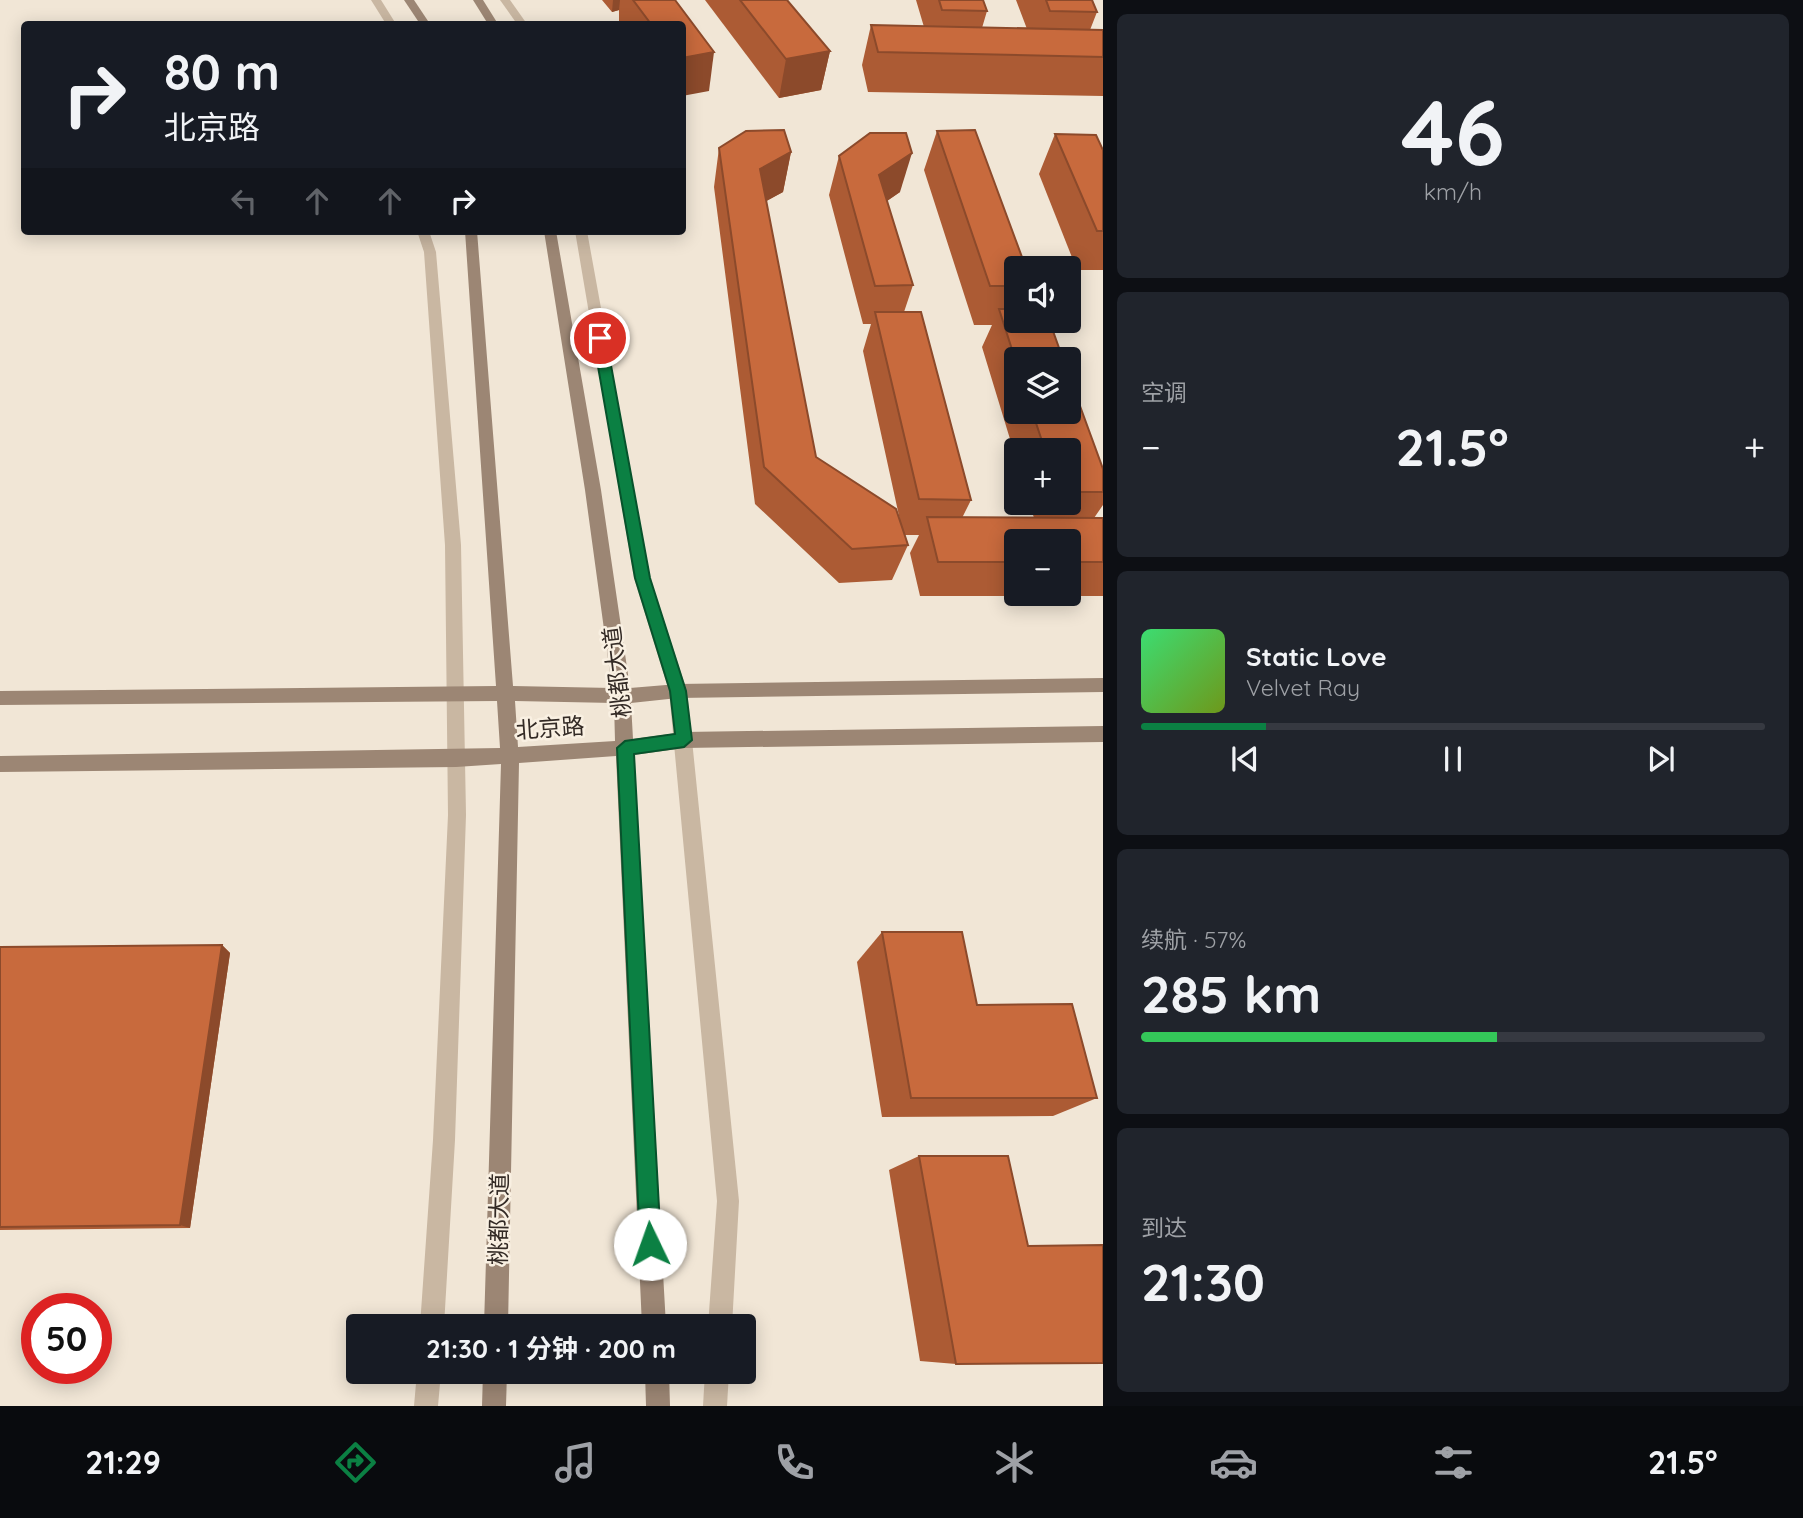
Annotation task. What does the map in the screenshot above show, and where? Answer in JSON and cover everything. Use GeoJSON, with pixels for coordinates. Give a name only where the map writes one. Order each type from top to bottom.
{"type":"FeatureCollection","features":[{"type":"Feature","properties":{"kind":"main road"},"geometry":{"type":"LineString","coordinates":[[409,0],[423,21]]}},
{"type":"Feature","properties":{"kind":"main road"},"geometry":{"type":"LineString","coordinates":[[478,0],[491,21]]}},
{"type":"Feature","properties":{"kind":"main road","name":"桃都大道"},"geometry":{"type":"LineString","coordinates":[[471,235],[508,693],[510,755],[496,1314]]}},
{"type":"Feature","properties":{"kind":"main road","name":"桃都大道"},"geometry":{"type":"LineString","coordinates":[[551,235],[593,490],[622,696],[653,1314]]}},
{"type":"Feature","properties":{"kind":"main road","name":"北京路"},"geometry":{"type":"LineString","coordinates":[[0,698],[508,693],[622,696],[678,691],[1103,685]]}},
{"type":"Feature","properties":{"kind":"main road","name":"北京路"},"geometry":{"type":"LineString","coordinates":[[0,764],[456,759],[625,748],[684,740],[1103,734]]}},
{"type":"Feature","properties":{"kind":"main road"},"geometry":{"type":"LineString","coordinates":[[494,1406],[495,1384]]}},
{"type":"Feature","properties":{"kind":"main road"},"geometry":{"type":"LineString","coordinates":[[657,1384],[658,1406]]}},
{"type":"Feature","properties":{"kind":"street"},"geometry":{"type":"LineString","coordinates":[[376,0],[388,21]]}},
{"type":"Feature","properties":{"kind":"street"},"geometry":{"type":"LineString","coordinates":[[505,0],[520,21]]}},
{"type":"Feature","properties":{"kind":"street"},"geometry":{"type":"LineString","coordinates":[[424,235],[430,253],[453,545],[456,694],[444,1140],[433,1314]]}},
{"type":"Feature","properties":{"kind":"street"},"geometry":{"type":"LineString","coordinates":[[581,235],[642,578],[678,691],[728,1201],[721,1314]]}},
{"type":"Feature","properties":{"kind":"street"},"geometry":{"type":"LineString","coordinates":[[426,1406],[428,1384]]}},
{"type":"Feature","properties":{"kind":"street"},"geometry":{"type":"LineString","coordinates":[[715,1406],[716,1384]]}},
{"type":"Feature","properties":{"kind":"building"},"geometry":{"type":"Polygon","coordinates":[[[633,0],[675,0],[714,52],[686,57],[686,21],[649,21],[633,0]]]}},
{"type":"Feature","properties":{"kind":"building"},"geometry":{"type":"Polygon","coordinates":[[[740,0],[787,0],[830,51],[786,59],[740,0]]]}},
{"type":"Feature","properties":{"kind":"building"},"geometry":{"type":"Polygon","coordinates":[[[939,0],[983,0],[987,11],[942,10],[939,0]]]}},
{"type":"Feature","properties":{"kind":"building"},"geometry":{"type":"Polygon","coordinates":[[[1046,0],[1092,0],[1097,12],[1050,11],[1046,0]]]}},
{"type":"Feature","properties":{"kind":"building"},"geometry":{"type":"Polygon","coordinates":[[[871,25],[1103,30],[1103,57],[878,52],[871,25]]]}},
{"type":"Feature","properties":{"kind":"building"},"geometry":{"type":"Polygon","coordinates":[[[784,130],[791,152],[760,169],[816,457],[896,509],[908,545],[852,549],[764,467],[719,148],[746,131],[784,130]]]}},
{"type":"Feature","properties":{"kind":"building"},"geometry":{"type":"Polygon","coordinates":[[[975,130],[1022,256],[1004,256],[1004,286],[990,286],[937,131],[975,130]]]}},
{"type":"Feature","properties":{"kind":"building"},"geometry":{"type":"Polygon","coordinates":[[[870,133],[906,133],[912,153],[879,175],[913,285],[875,286],[839,156],[870,133]]]}},
{"type":"Feature","properties":{"kind":"building"},"geometry":{"type":"Polygon","coordinates":[[[1055,134],[1096,135],[1103,150],[1103,231],[1097,231],[1055,134]]]}},
{"type":"Feature","properties":{"kind":"building"},"geometry":{"type":"Polygon","coordinates":[[[999,309],[1004,309],[1004,325],[999,309]]]}},
{"type":"Feature","properties":{"kind":"building"},"geometry":{"type":"Polygon","coordinates":[[[875,312],[921,312],[971,500],[919,499],[875,312]]]}},
{"type":"Feature","properties":{"kind":"building"},"geometry":{"type":"Polygon","coordinates":[[[1007,333],[1054,333],[1059,347],[1011,347],[1007,333]]]}},
{"type":"Feature","properties":{"kind":"building"},"geometry":{"type":"Polygon","coordinates":[[[1081,409],[1103,469],[1103,492],[1081,492],[1081,438],[1041,438],[1036,424],[1081,424],[1081,409]]]}},
{"type":"Feature","properties":{"kind":"building"},"geometry":{"type":"Polygon","coordinates":[[[927,517],[1103,518],[1103,562],[1081,562],[1081,529],[1004,529],[1004,562],[938,562],[927,517]]]}},
{"type":"Feature","properties":{"kind":"building"},"geometry":{"type":"Polygon","coordinates":[[[882,932],[962,932],[977,1005],[1072,1004],[1097,1098],[911,1098],[882,932]]]}},
{"type":"Feature","properties":{"kind":"building"},"geometry":{"type":"Polygon","coordinates":[[[222,945],[180,1225],[0,1227],[0,947],[222,945]]]}},
{"type":"Feature","properties":{"kind":"building"},"geometry":{"type":"Polygon","coordinates":[[[919,1156],[1008,1156],[1028,1246],[1103,1245],[1103,1363],[956,1364],[919,1156]]]}},
{"type":"Feature","properties":{"kind":"route"},"geometry":{"type":"LineString","coordinates":[[600,338],[642,578],[678,691],[684,740],[625,748],[650,1244]]}}]}
